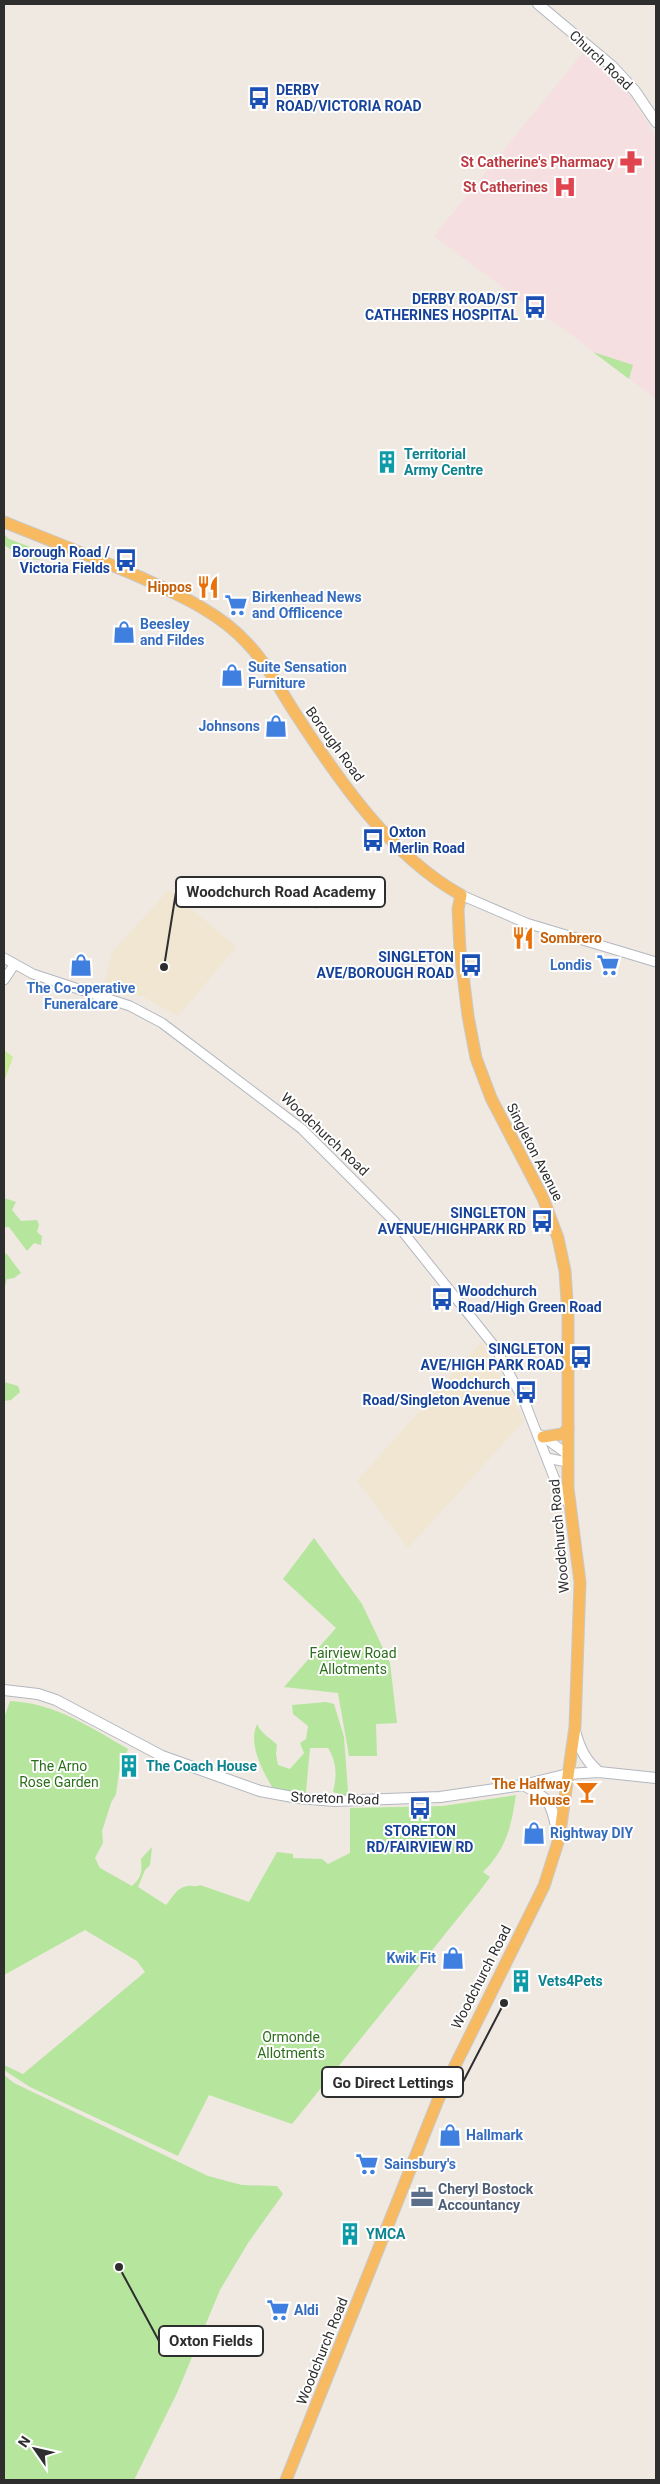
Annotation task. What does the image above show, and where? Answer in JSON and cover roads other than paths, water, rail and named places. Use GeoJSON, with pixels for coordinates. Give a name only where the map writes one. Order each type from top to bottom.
{"type":"FeatureCollection","features":[{"type":"Feature","properties":{"kind":"highway","name":"Borough Road"},"geometry":{"type":"LineString","coordinates":[[4,522],[173,592],[213,614],[236,632],[261,661],[338,776],[392,841],[421,867],[461,895]]}},
{"type":"Feature","properties":{"kind":"highway","name":"Singleton Avenue"},"geometry":{"type":"LineString","coordinates":[[461,895],[458,909],[460,950],[468,1016],[476,1058],[491,1098],[543,1198],[558,1238],[565,1271],[568,1316],[567,1458]]}},
{"type":"Feature","properties":{"kind":"highway"},"geometry":{"type":"LineString","coordinates":[[541,1435],[562,1434],[568,1429]]}},
{"type":"Feature","properties":{"kind":"highway","name":"Woodchurch Road"},"geometry":{"type":"LineString","coordinates":[[286,2480],[438,2100],[544,1886],[559,1839],[575,1727],[580,1582],[570,1506],[567,1458]]}},
{"type":"Feature","properties":{"kind":"main road","name":"Church Road"},"geometry":{"type":"LineString","coordinates":[[538,4],[612,66],[635,91],[656,122]]}},
{"type":"Feature","properties":{"kind":"main road","name":"Storeton Road"},"geometry":{"type":"LineString","coordinates":[[4,1690],[38,1694],[56,1700],[162,1756],[274,1795],[334,1801],[414,1799],[524,1785],[568,1774],[599,1772],[656,1778]]}},
{"type":"Feature","properties":{"kind":"main road"},"geometry":{"type":"LineString","coordinates":[[575,1727],[580,1750],[589,1764],[599,1772]]}},
{"type":"Feature","properties":{"kind":"main road"},"geometry":{"type":"LineString","coordinates":[[524,1785],[544,1796],[552,1806],[559,1839]]}},
{"type":"Feature","properties":{"kind":"street","name":"Borough Road"},"geometry":{"type":"LineString","coordinates":[[461,895],[526,923],[656,962]]}},
{"type":"Feature","properties":{"kind":"street","name":"Woodchurch Road"},"geometry":{"type":"LineString","coordinates":[[4,958],[14,965],[50,981],[130,1006],[162,1023],[228,1071],[302,1129],[395,1222],[485,1334],[502,1360],[541,1435],[547,1458],[567,1458]]}},
{"type":"Feature","properties":{"kind":"street"},"geometry":{"type":"LineString","coordinates":[[4,980],[14,965]]}},
{"type":"Feature","properties":{"kind":"street","name":"Woodchurch Road"},"geometry":{"type":"LineString","coordinates":[[541,1435],[567,1458]]}},
{"type":"Feature","properties":{"kind":"street"},"geometry":{"type":"LineString","coordinates":[[547,1458],[558,1488],[570,1506]]}},
{"type":"Feature","properties":{"kind":"place","name":"DERBY ROAD/VICTORIA ROAD"},"geometry":{"type":"Point","coordinates":[259,98]}},
{"type":"Feature","properties":{"kind":"place","name":"St Catherine's Pharmacy"},"geometry":{"type":"Point","coordinates":[631,162]}},
{"type":"Feature","properties":{"kind":"place","name":"St Catherines"},"geometry":{"type":"Point","coordinates":[565,187]}},
{"type":"Feature","properties":{"kind":"place","name":"DERBY ROAD/ST CATHERINES HOSPITAL"},"geometry":{"type":"Point","coordinates":[535,307]}},
{"type":"Feature","properties":{"kind":"place","name":"Territorial Army Centre"},"geometry":{"type":"Point","coordinates":[387,462]}},
{"type":"Feature","properties":{"kind":"place","name":"Borough Road / Victoria Fields"},"geometry":{"type":"Point","coordinates":[126,560]}},
{"type":"Feature","properties":{"kind":"place","name":"Hippos"},"geometry":{"type":"Point","coordinates":[208,587]}},
{"type":"Feature","properties":{"kind":"place","name":"Birkenhead News and Offlicence"},"geometry":{"type":"Point","coordinates":[236,605]}},
{"type":"Feature","properties":{"kind":"place","name":"Beesley and Fildes"},"geometry":{"type":"Point","coordinates":[124,632]}},
{"type":"Feature","properties":{"kind":"place","name":"Suite Sensation Furniture"},"geometry":{"type":"Point","coordinates":[232,675]}},
{"type":"Feature","properties":{"kind":"place","name":"Johnsons"},"geometry":{"type":"Point","coordinates":[276,726]}},
{"type":"Feature","properties":{"kind":"place","name":"Oxton Merlin Road"},"geometry":{"type":"Point","coordinates":[373,840]}},
{"type":"Feature","properties":{"kind":"place","name":"Sombrero"},"geometry":{"type":"Point","coordinates":[523,938]}},
{"type":"Feature","properties":{"kind":"place","name":"The Co-operative Funeralcare"},"geometry":{"type":"Point","coordinates":[81,965]}},
{"type":"Feature","properties":{"kind":"place","name":"SINGLETON AVE/BOROUGH ROAD"},"geometry":{"type":"Point","coordinates":[471,965]}},
{"type":"Feature","properties":{"kind":"place","name":"Londis"},"geometry":{"type":"Point","coordinates":[608,965]}},
{"type":"Feature","properties":{"kind":"place","name":"Woodchurch Road Academy"},"geometry":{"type":"Point","coordinates":[164,967]}},
{"type":"Feature","properties":{"kind":"place","name":"SINGLETON AVENUE/HIGHPARK RD"},"geometry":{"type":"Point","coordinates":[542,1221]}},
{"type":"Feature","properties":{"kind":"place","name":"Woodchurch Road/High Green Road"},"geometry":{"type":"Point","coordinates":[442,1299]}},
{"type":"Feature","properties":{"kind":"place","name":"SINGLETON AVE/HIGH PARK ROAD"},"geometry":{"type":"Point","coordinates":[581,1357]}},
{"type":"Feature","properties":{"kind":"place","name":"Woodchurch Road/Singleton Avenue"},"geometry":{"type":"Point","coordinates":[526,1392]}},
{"type":"Feature","properties":{"kind":"place","name":"The Coach House"},"geometry":{"type":"Point","coordinates":[129,1766]}},
{"type":"Feature","properties":{"kind":"place","name":"The Halfway House"},"geometry":{"type":"Point","coordinates":[587,1792]}},
{"type":"Feature","properties":{"kind":"place","name":"STORETON RD/FAIRVIEW RD"},"geometry":{"type":"Point","coordinates":[420,1808]}},
{"type":"Feature","properties":{"kind":"place","name":"Rightway DIY"},"geometry":{"type":"Point","coordinates":[534,1833]}},
{"type":"Feature","properties":{"kind":"place","name":"Kwik Fit"},"geometry":{"type":"Point","coordinates":[453,1958]}},
{"type":"Feature","properties":{"kind":"place","name":"Vets4Pets"},"geometry":{"type":"Point","coordinates":[521,1981]}},
{"type":"Feature","properties":{"kind":"place","name":"Go Direct Lettings"},"geometry":{"type":"Point","coordinates":[504,2003]}},
{"type":"Feature","properties":{"kind":"place","name":"Hallmark"},"geometry":{"type":"Point","coordinates":[450,2135]}},
{"type":"Feature","properties":{"kind":"place","name":"Sainsbury's"},"geometry":{"type":"Point","coordinates":[367,2164]}},
{"type":"Feature","properties":{"kind":"place","name":"Cheryl Bostock Accountancy"},"geometry":{"type":"Point","coordinates":[422,2197]}},
{"type":"Feature","properties":{"kind":"place","name":"YMCA"},"geometry":{"type":"Point","coordinates":[350,2234]}},
{"type":"Feature","properties":{"kind":"place","name":"Oxton Fields"},"geometry":{"type":"Point","coordinates":[119,2267]}},
{"type":"Feature","properties":{"kind":"place","name":"Aldi"},"geometry":{"type":"Point","coordinates":[278,2310]}},
{"type":"Feature","properties":{"kind":"park label","name":"Fairview Road Allotments"},"geometry":{"type":"Point","coordinates":[353,1662]}},
{"type":"Feature","properties":{"kind":"park label","name":"The Arno Rose Garden"},"geometry":{"type":"Point","coordinates":[59,1774]}},
{"type":"Feature","properties":{"kind":"park label","name":"Ormonde Allotments"},"geometry":{"type":"Point","coordinates":[291,2046]}}]}
